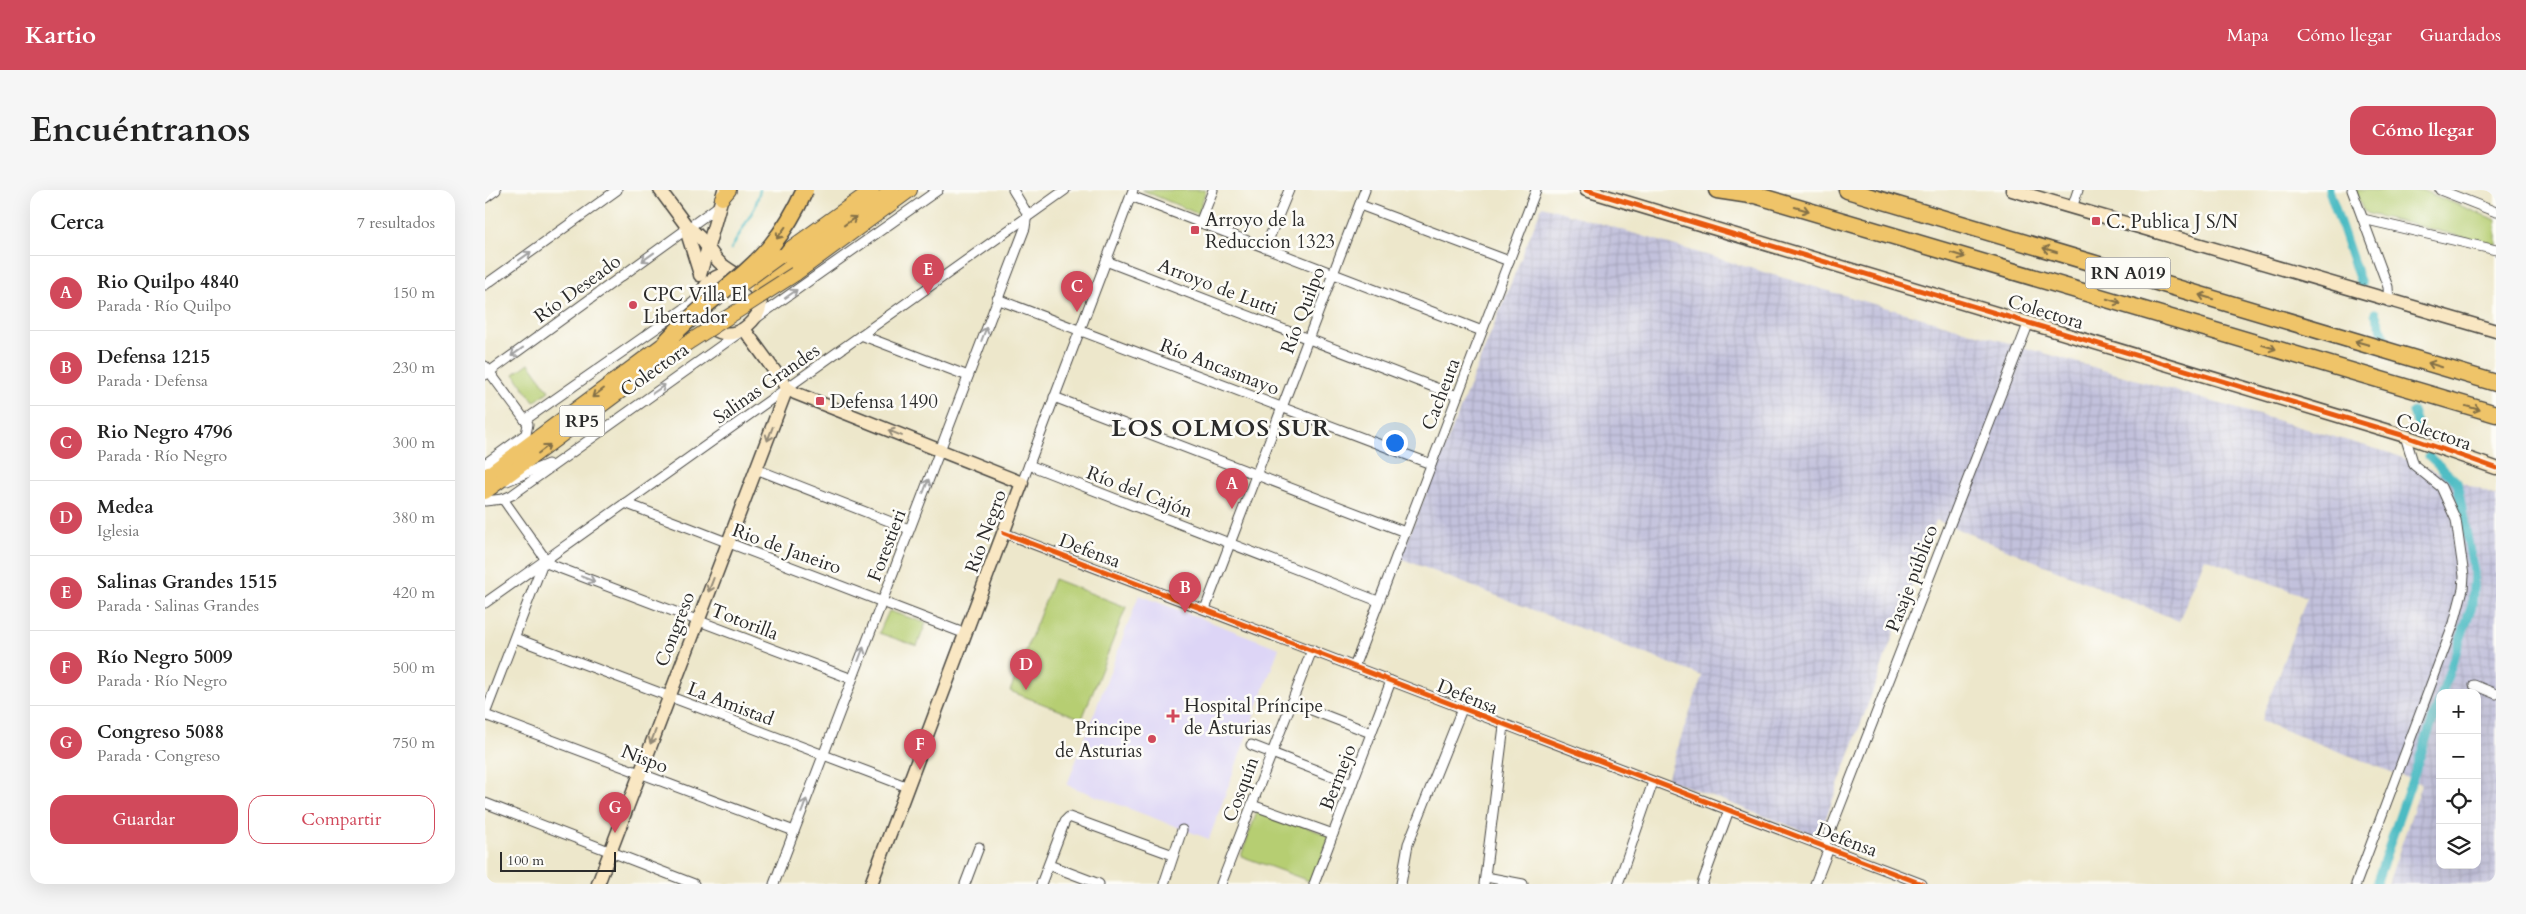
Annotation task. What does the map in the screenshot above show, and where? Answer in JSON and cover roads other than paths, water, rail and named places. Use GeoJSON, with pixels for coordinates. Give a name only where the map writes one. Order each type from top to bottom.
{"type":"FeatureCollection","features":[{"type":"Feature","properties":{"kind":"highway"},"geometry":{"type":"LineString","coordinates":[[669,348],[684,321],[740,276],[770,248],[786,226],[805,190]]}},
{"type":"Feature","properties":{"kind":"highway"},"geometry":{"type":"LineString","coordinates":[[1717,190],[1763,197]]}},
{"type":"Feature","properties":{"kind":"highway","name":"RN A019"},"geometry":{"type":"LineString","coordinates":[[1739,190],[2496,414]]}},
{"type":"Feature","properties":{"kind":"highway","name":"RN A019"},"geometry":{"type":"LineString","coordinates":[[1847,190],[2496,382]]}},
{"type":"Feature","properties":{"kind":"main road","name":"RP5"},"geometry":{"type":"LineString","coordinates":[[486,490],[669,348],[780,256],[871,190]]}},
{"type":"Feature","properties":{"kind":"main road"},"geometry":{"type":"LineString","coordinates":[[758,292],[761,284],[893,190]]}},
{"type":"Feature","properties":{"kind":"main road","name":"RP5"},"geometry":{"type":"LineString","coordinates":[[669,348],[795,274],[911,190]]}},
{"type":"Feature","properties":{"kind":"street"},"geometry":{"type":"LineString","coordinates":[[485,198],[496,190]]}},
{"type":"Feature","properties":{"kind":"street"},"geometry":{"type":"LineString","coordinates":[[485,284],[617,190]]}},
{"type":"Feature","properties":{"kind":"street"},"geometry":{"type":"LineString","coordinates":[[661,190],[688,228],[694,231],[707,247],[732,273],[750,282],[758,292],[758,311],[748,326],[724,333],[709,325],[701,311],[700,294],[700,275],[707,247],[724,196]]}},
{"type":"Feature","properties":{"kind":"street","name":"Colectora"},"geometry":{"type":"LineString","coordinates":[[486,490],[503,499],[512,495],[938,190]]}},
{"type":"Feature","properties":{"kind":"street"},"geometry":{"type":"LineString","coordinates":[[1013,190],[1028,217]]}},
{"type":"Feature","properties":{"kind":"street","name":"Salinas Grandes"},"geometry":{"type":"LineString","coordinates":[[485,602],[1065,190]]}},
{"type":"Feature","properties":{"kind":"street"},"geometry":{"type":"LineString","coordinates":[[1200,223],[1213,190]]}},
{"type":"Feature","properties":{"kind":"street"},"geometry":{"type":"LineString","coordinates":[[1265,248],[1289,190]]}},
{"type":"Feature","properties":{"kind":"street","name":"Río Quilpo"},"geometry":{"type":"LineString","coordinates":[[1205,610],[1365,190]]}},
{"type":"Feature","properties":{"kind":"street","name":"Cacheuta"},"geometry":{"type":"LineString","coordinates":[[1354,667],[1535,190]]}},
{"type":"Feature","properties":{"kind":"street","name":"Colectora"},"geometry":{"type":"LineString","coordinates":[[1585,190],[2405,436],[2496,468]]}},
{"type":"Feature","properties":{"kind":"street"},"geometry":{"type":"LineString","coordinates":[[2012,190],[2383,300],[2496,331]]}},
{"type":"Feature","properties":{"kind":"street"},"geometry":{"type":"LineString","coordinates":[[2071,208],[2078,190]]}},
{"type":"Feature","properties":{"kind":"street"},"geometry":{"type":"LineString","coordinates":[[2352,190],[2388,287],[2383,300]]}},
{"type":"Feature","properties":{"kind":"street"},"geometry":{"type":"LineString","coordinates":[[2440,190],[2496,212]]}},
{"type":"Feature","properties":{"kind":"street"},"geometry":{"type":"LineString","coordinates":[[1132,193],[1200,223],[1482,331]]}},
{"type":"Feature","properties":{"kind":"street","name":"Río Negro"},"geometry":{"type":"LineString","coordinates":[[871,884],[1132,193]]}},
{"type":"Feature","properties":{"kind":"street","name":"Río Deseado"},"geometry":{"type":"LineString","coordinates":[[486,371],[688,228],[724,196]]}},
{"type":"Feature","properties":{"kind":"street"},"geometry":{"type":"LineString","coordinates":[[1360,204],[1509,261]]}},
{"type":"Feature","properties":{"kind":"street","name":"Forestieri"},"geometry":{"type":"LineString","coordinates":[[774,884],[1028,217]]}},
{"type":"Feature","properties":{"kind":"street"},"geometry":{"type":"LineString","coordinates":[[2363,219],[2496,250]]}},
{"type":"Feature","properties":{"kind":"street"},"geometry":{"type":"LineString","coordinates":[[688,228],[688,236],[700,275]]}},
{"type":"Feature","properties":{"kind":"street","name":"Arroyo de Lutti"},"geometry":{"type":"LineString","coordinates":[[1106,261],[1457,396]]}},
{"type":"Feature","properties":{"kind":"street"},"geometry":{"type":"LineString","coordinates":[[700,294],[713,278],[732,273]]}},
{"type":"Feature","properties":{"kind":"street","name":"Colectora"},"geometry":{"type":"LineString","coordinates":[[525,420],[691,304],[700,294]]}},
{"type":"Feature","properties":{"kind":"street","name":"Río Ancasmayo"},"geometry":{"type":"LineString","coordinates":[[997,299],[1431,464]]}},
{"type":"Feature","properties":{"kind":"street","name":"Pasaje público"},"geometry":{"type":"LineString","coordinates":[[1815,884],[1826,847],[2029,322]]}},
{"type":"Feature","properties":{"kind":"street"},"geometry":{"type":"LineString","coordinates":[[748,326],[787,388],[1022,483]]}},
{"type":"Feature","properties":{"kind":"street"},"geometry":{"type":"LineString","coordinates":[[861,335],[968,376]]}},
{"type":"Feature","properties":{"kind":"street"},"geometry":{"type":"LineString","coordinates":[[485,464],[527,431],[525,420],[486,371]]}},
{"type":"Feature","properties":{"kind":"street","name":"Congreso"},"geometry":{"type":"LineString","coordinates":[[598,884],[787,388]]}},
{"type":"Feature","properties":{"kind":"street"},"geometry":{"type":"LineString","coordinates":[[1055,397],[1405,532]]}},
{"type":"Feature","properties":{"kind":"street"},"geometry":{"type":"LineString","coordinates":[[2356,884],[2453,623],[2463,589],[2464,570],[2456,520],[2437,482],[2414,465],[2405,436]]}},
{"type":"Feature","properties":{"kind":"street"},"geometry":{"type":"LineString","coordinates":[[486,490],[562,458]]}},
{"type":"Feature","properties":{"kind":"street","name":"Río del Cajón"},"geometry":{"type":"LineString","coordinates":[[1029,466],[1379,601]]}},
{"type":"Feature","properties":{"kind":"street"},"geometry":{"type":"LineString","coordinates":[[756,469],[909,529]]}},
{"type":"Feature","properties":{"kind":"street"},"geometry":{"type":"LineString","coordinates":[[485,714],[544,560],[503,499]]}},
{"type":"Feature","properties":{"kind":"street","name":"Rio de Janeiro"},"geometry":{"type":"LineString","coordinates":[[625,503],[727,544],[966,634]]}},
{"type":"Feature","properties":{"kind":"street","name":"Defensa"},"geometry":{"type":"LineString","coordinates":[[1004,533],[1312,650],[1504,726],[1923,884]]}},
{"type":"Feature","properties":{"kind":"street","name":"Totorilla"},"geometry":{"type":"LineString","coordinates":[[544,560],[557,568],[852,679]]}},
{"type":"Feature","properties":{"kind":"street","name":"La Amistad"},"geometry":{"type":"LineString","coordinates":[[515,638],[908,787]]}},
{"type":"Feature","properties":{"kind":"street","name":"Cosquín"},"geometry":{"type":"LineString","coordinates":[[1221,884],[1312,650]]}},
{"type":"Feature","properties":{"kind":"street","name":"Bermejo"},"geometry":{"type":"LineString","coordinates":[[1314,884],[1391,681]]}},
{"type":"Feature","properties":{"kind":"street"},"geometry":{"type":"LineString","coordinates":[[2474,685],[2496,694]]}},
{"type":"Feature","properties":{"kind":"street"},"geometry":{"type":"LineString","coordinates":[[1291,702],[1371,733]]}},
{"type":"Feature","properties":{"kind":"street"},"geometry":{"type":"LineString","coordinates":[[1401,884],[1408,844],[1462,709]]}},
{"type":"Feature","properties":{"kind":"street","name":"Nispo"},"geometry":{"type":"LineString","coordinates":[[485,714],[639,774],[794,831]]}},
{"type":"Feature","properties":{"kind":"street"},"geometry":{"type":"LineString","coordinates":[[1504,726],[1485,880],[1523,884]]}},
{"type":"Feature","properties":{"kind":"street"},"geometry":{"type":"LineString","coordinates":[[1251,745],[1352,784]]}},
{"type":"Feature","properties":{"kind":"street"},"geometry":{"type":"LineString","coordinates":[[1618,884],[1653,782]]}},
{"type":"Feature","properties":{"kind":"street"},"geometry":{"type":"LineString","coordinates":[[485,803],[688,883]]}},
{"type":"Feature","properties":{"kind":"street"},"geometry":{"type":"LineString","coordinates":[[1252,805],[1333,834]]}},
{"type":"Feature","properties":{"kind":"street"},"geometry":{"type":"LineString","coordinates":[[1702,884],[1729,810]]}},
{"type":"Feature","properties":{"kind":"street"},"geometry":{"type":"LineString","coordinates":[[1041,884],[1065,820],[1069,817],[1173,855]]}},
{"type":"Feature","properties":{"kind":"street"},"geometry":{"type":"LineString","coordinates":[[1164,884],[1182,830]]}},
{"type":"Feature","properties":{"kind":"street"},"geometry":{"type":"LineString","coordinates":[[965,884],[979,847]]}},
{"type":"Feature","properties":{"kind":"street"},"geometry":{"type":"LineString","coordinates":[[1049,865],[1099,884]]}},
{"type":"Feature","properties":{"kind":"street"},"geometry":{"type":"LineString","coordinates":[[1893,884],[1897,874]]}},
{"type":"Feature","properties":{"kind":"waterway"},"geometry":{"type":"LineString","coordinates":[[731,249],[755,207],[760,190]]}},
{"type":"Feature","properties":{"kind":"waterway"},"geometry":{"type":"LineString","coordinates":[[2329,190],[2361,284]]}},
{"type":"Feature","properties":{"kind":"waterway"},"geometry":{"type":"LineString","coordinates":[[2375,313],[2384,335]]}},
{"type":"Feature","properties":{"kind":"waterway"},"geometry":{"type":"LineString","coordinates":[[2413,412],[2421,434]]}},
{"type":"Feature","properties":{"kind":"waterway"},"geometry":{"type":"LineString","coordinates":[[2429,456],[2457,482],[2474,573],[2472,605],[2443,689]]}},
{"type":"Feature","properties":{"kind":"waterway"},"geometry":{"type":"LineString","coordinates":[[2376,884],[2436,711]]}},
{"type":"Feature","properties":{"kind":"place","name":"C. Publica J S/N"},"geometry":{"type":"Point","coordinates":[2096,221]}},
{"type":"Feature","properties":{"kind":"place","name":"Arroyo de la Reduccion 1323"},"geometry":{"type":"Point","coordinates":[1195,230]}},
{"type":"Feature","properties":{"kind":"place","name":"Salinas Grandes 1515"},"geometry":{"type":"Point","coordinates":[928,295]}},
{"type":"Feature","properties":{"kind":"place","name":"CPC Villa El Libertador"},"geometry":{"type":"Point","coordinates":[633,305]}},
{"type":"Feature","properties":{"kind":"place","name":"Rio Negro 4796"},"geometry":{"type":"Point","coordinates":[1077,312]}},
{"type":"Feature","properties":{"kind":"place","name":"Defensa 1490"},"geometry":{"type":"Point","coordinates":[820,401]}},
{"type":"Feature","properties":{"kind":"place","name":"Rio Quilpo 4840"},"geometry":{"type":"Point","coordinates":[1232,509]}},
{"type":"Feature","properties":{"kind":"place","name":"Defensa 1215"},"geometry":{"type":"Point","coordinates":[1185,613]}},
{"type":"Feature","properties":{"kind":"place","name":"Medea"},"geometry":{"type":"Point","coordinates":[1026,690]}},
{"type":"Feature","properties":{"kind":"place","name":"Hospital Príncipe de Asturias"},"geometry":{"type":"Point","coordinates":[1173,716]}},
{"type":"Feature","properties":{"kind":"place","name":"Principe de Asturias"},"geometry":{"type":"Point","coordinates":[1152,739]}},
{"type":"Feature","properties":{"kind":"place","name":"Río Negro 5009"},"geometry":{"type":"Point","coordinates":[920,770]}},
{"type":"Feature","properties":{"kind":"place","name":"Congreso 5088"},"geometry":{"type":"Point","coordinates":[615,833]}},
{"type":"Feature","properties":{"kind":"district","name":"LOS OLMOS SUR"},"geometry":{"type":"Point","coordinates":[1221,428]}}]}
